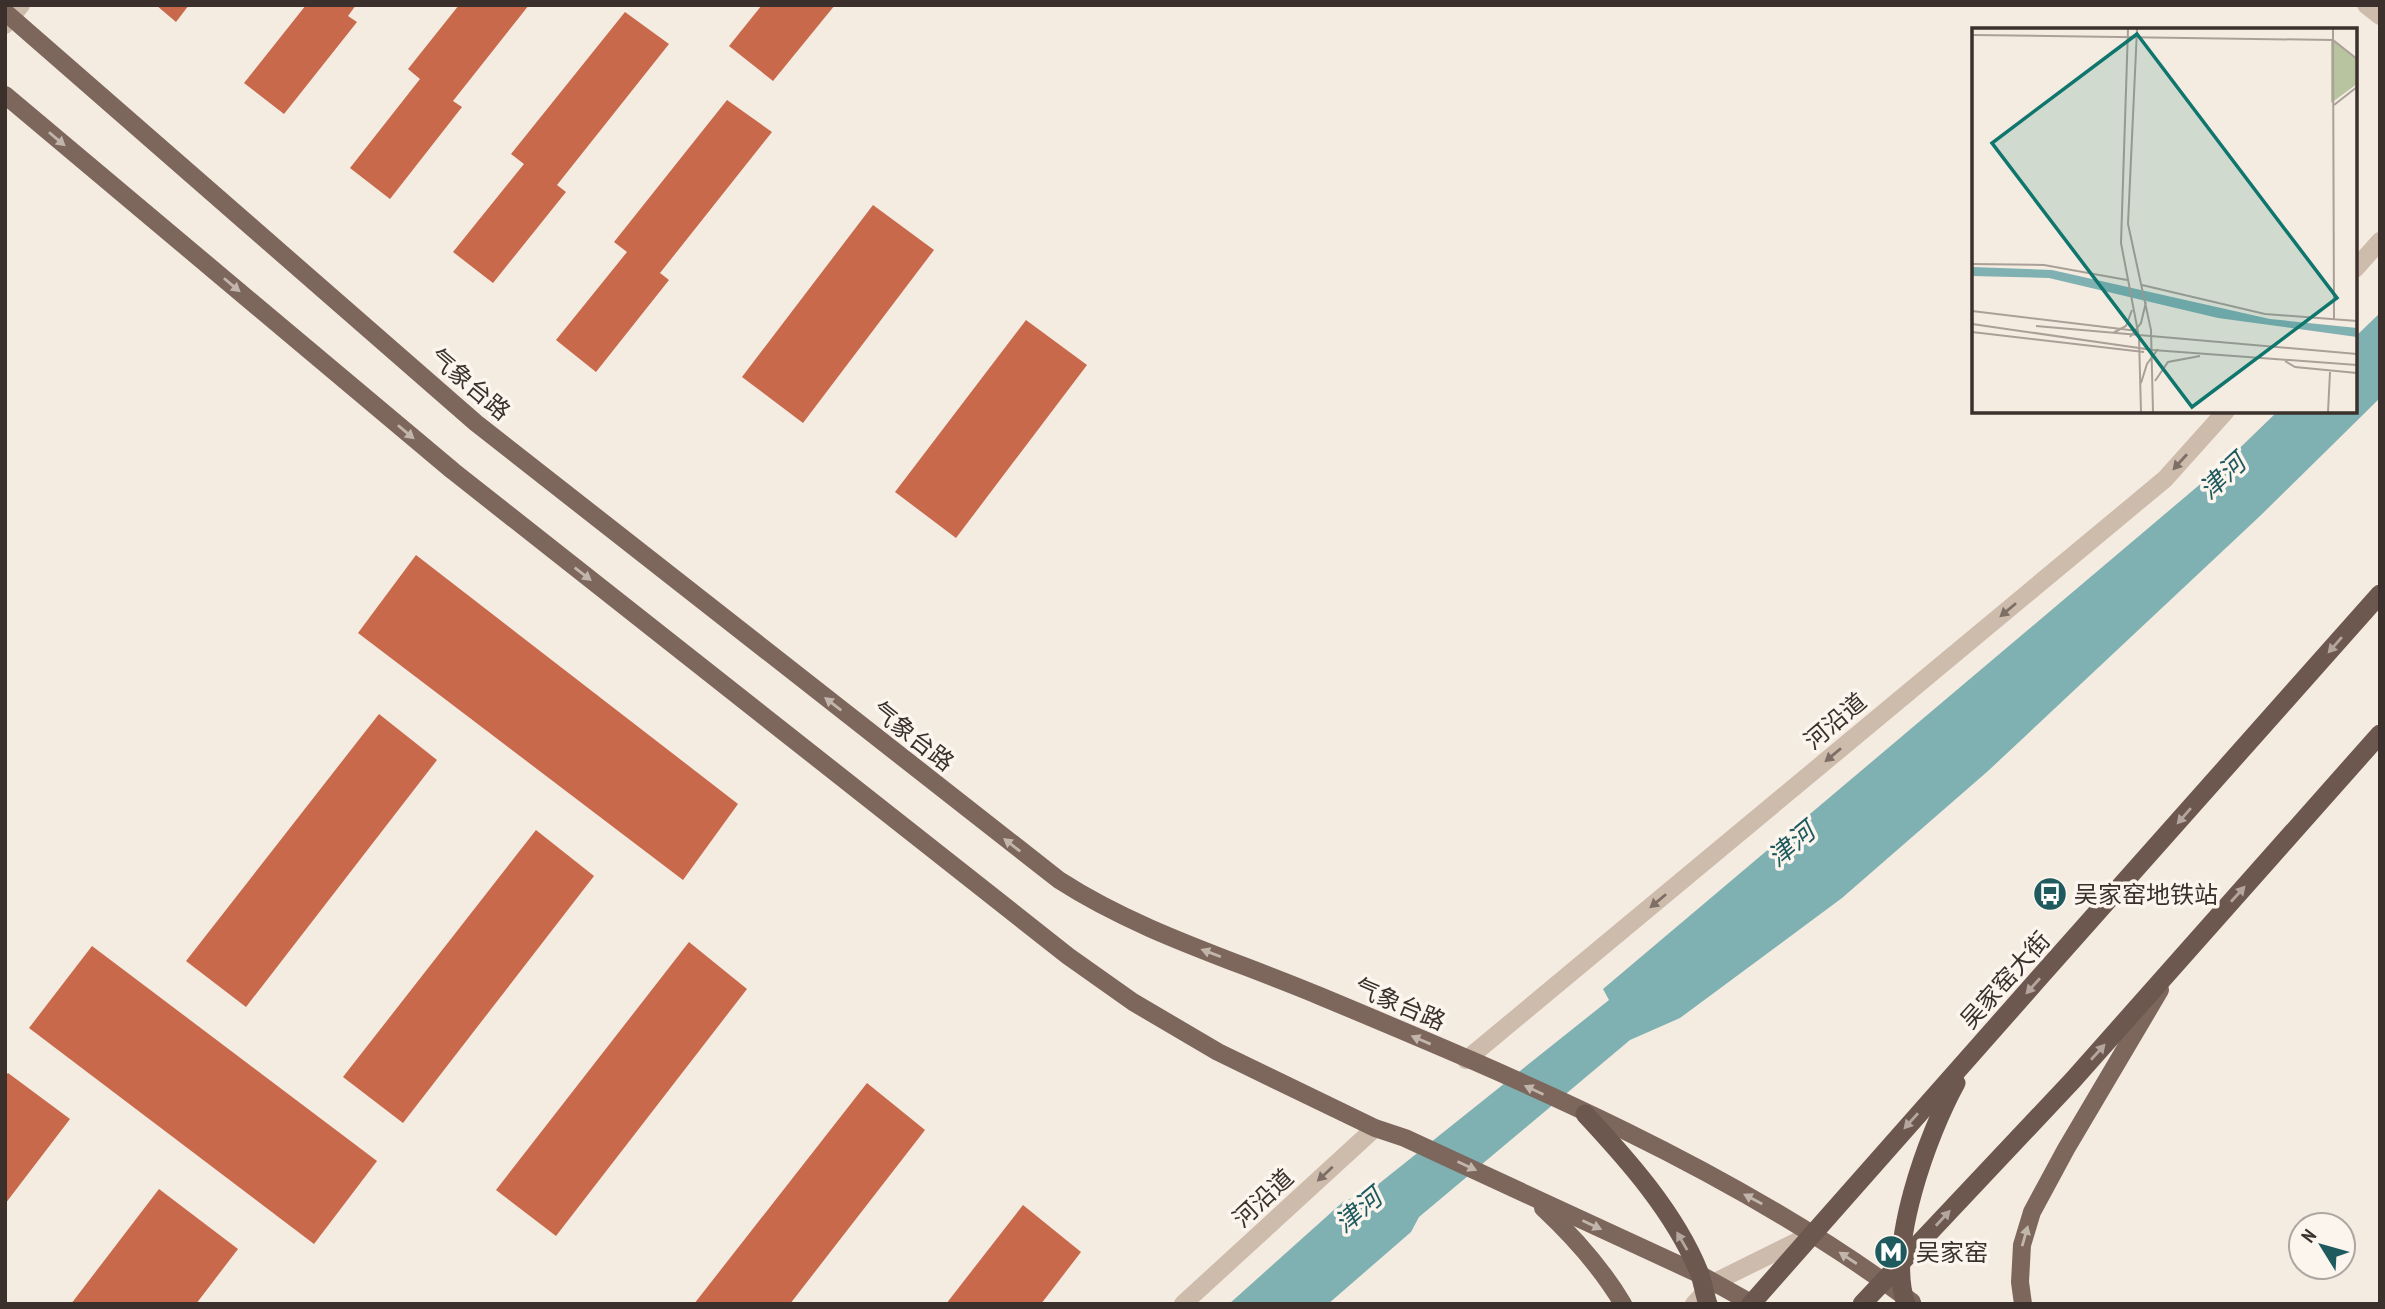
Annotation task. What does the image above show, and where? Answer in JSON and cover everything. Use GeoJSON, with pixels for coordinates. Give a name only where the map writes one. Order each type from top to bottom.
{"type":"FeatureCollection","features":[{"type":"Feature","properties":{"kind":"highway","name":"吴家窑大街"},"geometry":{"type":"LineString","coordinates":[[1752,1304],[1811,1234],[2380,594]]}},
{"type":"Feature","properties":{"kind":"highway"},"geometry":{"type":"LineString","coordinates":[[1862,1304],[2073,1080],[2380,734]]}},
{"type":"Feature","properties":{"kind":"highway"},"geometry":{"type":"LineString","coordinates":[[1908,1301],[1901,1263],[1910,1206],[1929,1141],[1944,1105],[1973,1052]]}},
{"type":"Feature","properties":{"kind":"highway"},"geometry":{"type":"LineString","coordinates":[[1585,1114],[1645,1185],[1682,1239],[1704,1291]]}},
{"type":"Feature","properties":{"kind":"main road","name":"气象台路"},"geometry":{"type":"LineString","coordinates":[[11,15],[476,423],[1059,880],[1094,903],[1147,928],[1313,994],[1484,1067],[1585,1114],[1767,1206],[1885,1282],[1908,1301]]}},
{"type":"Feature","properties":{"kind":"main road"},"geometry":{"type":"LineString","coordinates":[[5,95],[453,471],[1068,956],[1133,1002],[1218,1052],[1375,1128],[1405,1138],[1531,1196],[1704,1291],[1752,1304]]}},
{"type":"Feature","properties":{"kind":"main road"},"geometry":{"type":"LineString","coordinates":[[2023,1304],[2020,1282],[2022,1245],[2032,1212],[2066,1149],[2176,964]]}},
{"type":"Feature","properties":{"kind":"main road"},"geometry":{"type":"LineString","coordinates":[[1531,1196],[1578,1241],[1623,1304]]}},
{"type":"Feature","properties":{"kind":"street"},"geometry":{"type":"LineString","coordinates":[[2366,5],[2380,16]]}},
{"type":"Feature","properties":{"kind":"street"},"geometry":{"type":"LineString","coordinates":[[2357,267],[2380,242]]}},
{"type":"Feature","properties":{"kind":"street","name":"河沿道"},"geometry":{"type":"LineString","coordinates":[[1466,1060],[2165,479],[2224,413]]}},
{"type":"Feature","properties":{"kind":"street","name":"河沿道"},"geometry":{"type":"LineString","coordinates":[[1183,1304],[1375,1128]]}},
{"type":"Feature","properties":{"kind":"street"},"geometry":{"type":"LineString","coordinates":[[1704,1291],[1811,1234]]}},
{"type":"Feature","properties":{"kind":"street"},"geometry":{"type":"LineString","coordinates":[[1876,1304],[1885,1282]]}},
{"type":"Feature","properties":{"kind":"water","name":"津河"},"geometry":{"type":"Polygon","coordinates":[[[2380,313],[2380,398],[2260,516],[1988,771],[1842,898],[1680,1018],[1630,1040],[1419,1217],[1411,1232],[1328,1304],[1229,1304],[1344,1201],[1366,1194],[1609,1000],[1603,989],[2217,470],[2276,413],[2357,413],[2357,335],[2380,313]]]}},
{"type":"Feature","properties":{"kind":"building"},"geometry":{"type":"Polygon","coordinates":[[[156,5],[189,5],[176,22],[156,5]]]}},
{"type":"Feature","properties":{"kind":"building"},"geometry":{"type":"Polygon","coordinates":[[[306,5],[356,5],[348,16],[357,22],[284,114],[244,83],[306,5]]]}},
{"type":"Feature","properties":{"kind":"building"},"geometry":{"type":"Polygon","coordinates":[[[459,5],[529,5],[453,101],[462,107],[390,199],[350,168],[420,79],[408,69],[459,5]]]}},
{"type":"Feature","properties":{"kind":"building"},"geometry":{"type":"Polygon","coordinates":[[[762,5],[835,5],[773,81],[729,46],[762,5]]]}},
{"type":"Feature","properties":{"kind":"building"},"geometry":{"type":"Polygon","coordinates":[[[625,12],[669,44],[557,185],[566,192],[493,283],[453,252],[524,164],[511,154],[625,12]]]}},
{"type":"Feature","properties":{"kind":"building"},"geometry":{"type":"Polygon","coordinates":[[[727,100],[772,132],[660,273],[669,280],[596,372],[556,340],[627,252],[614,242],[727,100]]]}},
{"type":"Feature","properties":{"kind":"building"},"geometry":{"type":"Polygon","coordinates":[[[873,205],[934,250],[803,423],[742,377],[873,205]]]}},
{"type":"Feature","properties":{"kind":"building"},"geometry":{"type":"Polygon","coordinates":[[[1026,320],[1087,365],[956,538],[895,492],[1026,320]]]}},
{"type":"Feature","properties":{"kind":"building"},"geometry":{"type":"Polygon","coordinates":[[[416,555],[738,804],[683,880],[358,633],[416,555]]]}},
{"type":"Feature","properties":{"kind":"building"},"geometry":{"type":"Polygon","coordinates":[[[379,714],[437,760],[246,1007],[186,961],[379,714]]]}},
{"type":"Feature","properties":{"kind":"building"},"geometry":{"type":"Polygon","coordinates":[[[536,830],[594,876],[403,1123],[343,1077],[536,830]]]}},
{"type":"Feature","properties":{"kind":"building"},"geometry":{"type":"Polygon","coordinates":[[[689,942],[747,989],[556,1236],[496,1190],[689,942]]]}},
{"type":"Feature","properties":{"kind":"building"},"geometry":{"type":"Polygon","coordinates":[[[92,946],[377,1161],[314,1244],[29,1028],[92,946]]]}},
{"type":"Feature","properties":{"kind":"building"},"geometry":{"type":"Polygon","coordinates":[[[8,1073],[70,1119],[5,1204],[5,1076],[8,1073]]]}},
{"type":"Feature","properties":{"kind":"building"},"geometry":{"type":"Polygon","coordinates":[[[867,1083],[925,1130],[790,1304],[694,1304],[867,1083]]]}},
{"type":"Feature","properties":{"kind":"building"},"geometry":{"type":"Polygon","coordinates":[[[159,1189],[238,1249],[196,1304],[71,1304],[159,1189]]]}},
{"type":"Feature","properties":{"kind":"building"},"geometry":{"type":"Polygon","coordinates":[[[1023,1205],[1081,1252],[1041,1304],[946,1304],[1023,1205]]]}},
{"type":"Feature","properties":{"kind":"place","name":"吴家窑地铁站"},"geometry":{"type":"Point","coordinates":[2050,894]}},
{"type":"Feature","properties":{"kind":"place","name":"吴家窑"},"geometry":{"type":"Point","coordinates":[1891,1252]}}]}
